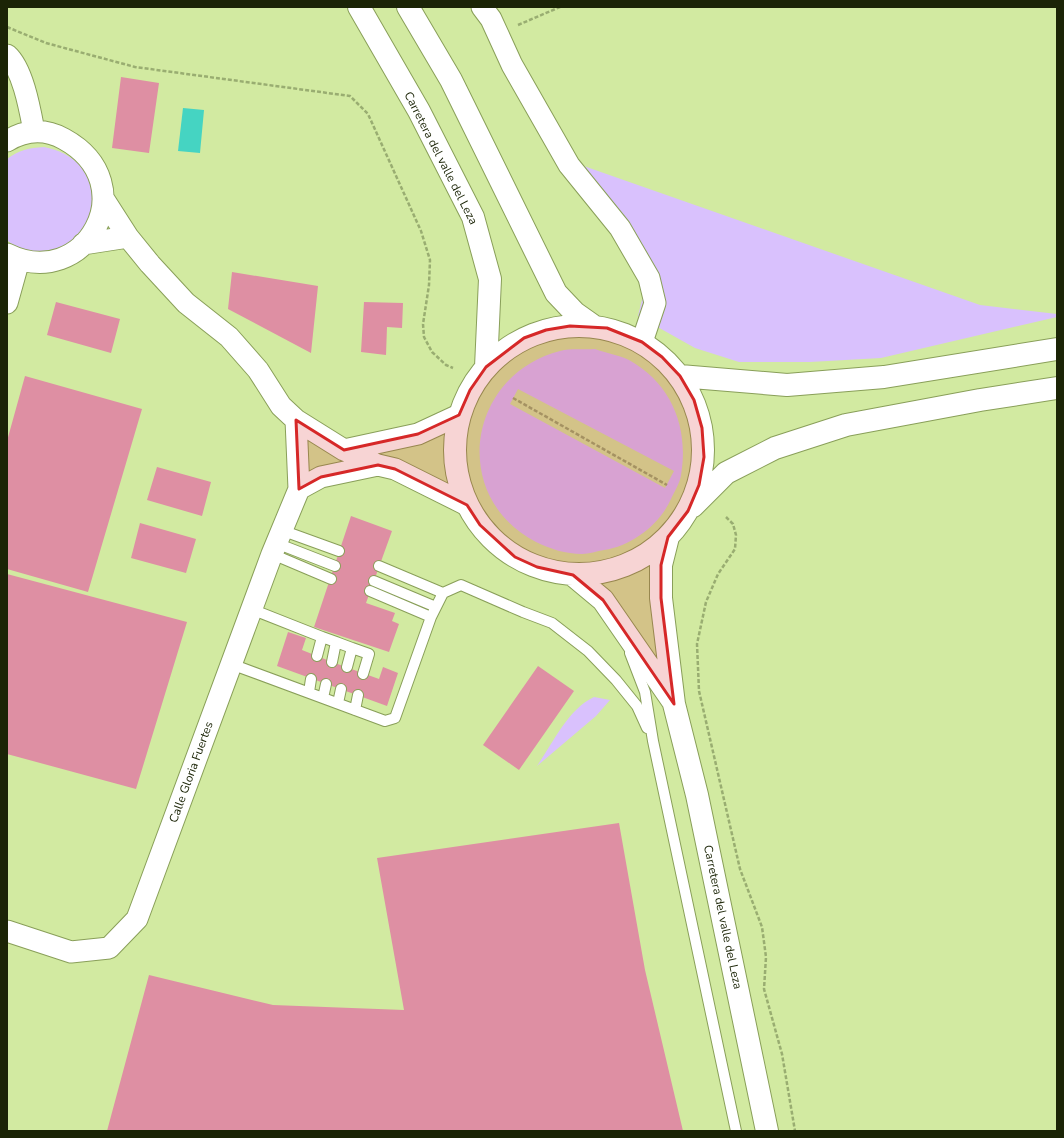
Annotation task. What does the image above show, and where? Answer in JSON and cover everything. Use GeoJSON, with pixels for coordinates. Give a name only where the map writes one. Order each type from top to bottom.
{"type":"FeatureCollection","features":[{"type":"Feature","properties":{"kind":"main road","name":"Carretera del valle del Leza"},"geometry":{"type":"LineString","coordinates":[[359,7],[418,111],[473,217],[490,279],[486,367]]}},
{"type":"Feature","properties":{"kind":"main road"},"geometry":{"type":"LineString","coordinates":[[408,7],[451,80],[556,293],[575,314],[592,325]]}},
{"type":"Feature","properties":{"kind":"main road"},"geometry":{"type":"LineString","coordinates":[[688,512],[699,485],[704,450],[702,428],[694,400],[680,376],[662,357],[642,342],[624,333],[592,325],[570,326],[546,330],[524,338],[504,351],[486,367],[470,390],[459,415],[455,437],[455,460],[459,483],[467,505],[480,525],[496,543],[515,557],[537,567],[573,574],[594,574],[615,569],[643,557],[668,538],[688,512],[726,473],[775,448],[846,425],[980,400],[1057,388]]}},
{"type":"Feature","properties":{"kind":"main road"},"geometry":{"type":"LineString","coordinates":[[680,376],[787,385],[884,377],[1057,349]]}},
{"type":"Feature","properties":{"kind":"main road","name":"Carretera del valle del Leza"},"geometry":{"type":"LineString","coordinates":[[668,538],[661,565],[661,598],[674,704],[697,795],[767,1131]]}},
{"type":"Feature","properties":{"kind":"main road","name":"Carretera del valle del Leza"},"geometry":{"type":"LineString","coordinates":[[573,574],[603,600],[618,619],[674,704]]}},
{"type":"Feature","properties":{"kind":"street"},"geometry":{"type":"LineString","coordinates":[[482,7],[498,34],[512,65],[569,165],[620,228],[649,278],[655,303],[642,342]]}},
{"type":"Feature","properties":{"kind":"street"},"geometry":{"type":"LineString","coordinates":[[7,55],[19,74],[34,131]]}},
{"type":"Feature","properties":{"kind":"street"},"geometry":{"type":"LineString","coordinates":[[7,142],[20,134],[34,131],[61,137],[78,146],[92,161],[100,178],[104,198],[128,237],[150,264],[186,303],[230,336],[258,370],[281,406],[296,420],[344,450],[378,465],[395,469],[467,505]]}},
{"type":"Feature","properties":{"kind":"street"},"geometry":{"type":"LineString","coordinates":[[7,303],[13,257],[39,263],[59,259],[77,250],[91,235],[100,217],[104,198]]}},
{"type":"Feature","properties":{"kind":"street"},"geometry":{"type":"LineString","coordinates":[[83,244],[128,237]]}},
{"type":"Feature","properties":{"kind":"street"},"geometry":{"type":"LineString","coordinates":[[344,450],[418,434],[459,415]]}},
{"type":"Feature","properties":{"kind":"street"},"geometry":{"type":"LineString","coordinates":[[296,420],[299,488],[321,477],[378,465]]}},
{"type":"Feature","properties":{"kind":"street","name":"Calle Gloria Fuertes"},"geometry":{"type":"LineString","coordinates":[[7,931],[71,952],[109,948],[137,919],[276,542],[299,488]]}},
{"type":"Feature","properties":{"kind":"lane"},"geometry":{"type":"LineString","coordinates":[[276,542],[339,551]]}},
{"type":"Feature","properties":{"kind":"lane"},"geometry":{"type":"LineString","coordinates":[[276,542],[335,566]]}},
{"type":"Feature","properties":{"kind":"lane"},"geometry":{"type":"LineString","coordinates":[[276,542],[331,580]]}},
{"type":"Feature","properties":{"kind":"lane"},"geometry":{"type":"LineString","coordinates":[[379,566],[443,593]]}},
{"type":"Feature","properties":{"kind":"lane"},"geometry":{"type":"LineString","coordinates":[[374,581],[436,607]]}},
{"type":"Feature","properties":{"kind":"lane"},"geometry":{"type":"LineString","coordinates":[[231,664],[385,721],[395,718],[431,617],[443,593],[461,586],[552,623],[588,651],[616,680],[637,706],[653,741]]}},
{"type":"Feature","properties":{"kind":"lane"},"geometry":{"type":"LineString","coordinates":[[370,591],[431,617]]}},
{"type":"Feature","properties":{"kind":"lane"},"geometry":{"type":"LineString","coordinates":[[251,609],[369,654],[364,674]]}},
{"type":"Feature","properties":{"kind":"lane"},"geometry":{"type":"LineString","coordinates":[[618,619],[645,692],[653,741],[736,1131]]}},
{"type":"Feature","properties":{"kind":"lane"},"geometry":{"type":"LineString","coordinates":[[317,656],[322,637]]}},
{"type":"Feature","properties":{"kind":"lane"},"geometry":{"type":"LineString","coordinates":[[332,662],[336,642]]}},
{"type":"Feature","properties":{"kind":"lane"},"geometry":{"type":"LineString","coordinates":[[347,668],[352,648]]}},
{"type":"Feature","properties":{"kind":"lane"},"geometry":{"type":"LineString","coordinates":[[308,692],[311,679]]}},
{"type":"Feature","properties":{"kind":"lane"},"geometry":{"type":"LineString","coordinates":[[323,698],[326,684]]}},
{"type":"Feature","properties":{"kind":"lane"},"geometry":{"type":"LineString","coordinates":[[338,703],[341,690]]}},
{"type":"Feature","properties":{"kind":"lane"},"geometry":{"type":"LineString","coordinates":[[354,710],[358,695]]}},
{"type":"Feature","properties":{"kind":"path"},"geometry":{"type":"LineString","coordinates":[[498,34],[560,7]]}},
{"type":"Feature","properties":{"kind":"path"},"geometry":{"type":"LineString","coordinates":[[7,28],[46,43],[135,67],[350,96],[368,114],[421,231],[430,260],[429,285],[423,324],[424,337],[432,352],[446,365],[453,368]]}},
{"type":"Feature","properties":{"kind":"path"},"geometry":{"type":"LineString","coordinates":[[513,398],[667,485]]}},
{"type":"Feature","properties":{"kind":"path"},"geometry":{"type":"LineString","coordinates":[[726,517],[732,524],[736,536],[735,549],[718,574],[706,602],[697,644],[699,691],[740,869],[762,927],[766,957],[764,989],[782,1054],[795,1131]]}},
{"type":"Feature","properties":{"kind":"highlighted area"},"geometry":{"type":"Polygon","coordinates":[[[570,326],[607,328],[642,342],[662,357],[680,376],[694,400],[702,428],[704,457],[699,485],[688,511],[668,537],[661,565],[661,598],[674,704],[603,600],[573,575],[537,567],[515,557],[480,525],[467,505],[395,469],[378,465],[321,477],[299,489],[296,420],[344,450],[418,434],[459,415],[470,390],[486,367],[524,338],[546,330],[570,326]]]}},
{"type":"Feature","properties":{"kind":"shaded area"},"geometry":{"type":"Polygon","coordinates":[[[44,147],[59,151],[72,158],[82,168],[89,179],[93,191],[93,204],[89,218],[80,232],[68,244],[57,249],[29,251],[15,246],[7,240],[7,159],[24,150],[44,147]]]}},
{"type":"Feature","properties":{"kind":"shaded area"},"geometry":{"type":"Polygon","coordinates":[[[578,164],[980,305],[1057,314],[1057,317],[881,358],[810,362],[739,362],[695,348],[638,316],[642,300],[644,273],[578,164]]]}},
{"type":"Feature","properties":{"kind":"shaded area"},"geometry":{"type":"Polygon","coordinates":[[[595,349],[629,360],[644,370],[656,381],[674,409],[679,424],[683,458],[681,475],[678,484],[666,508],[652,525],[635,539],[625,544],[590,553],[576,554],[558,551],[541,545],[508,522],[490,497],[481,468],[480,439],[489,410],[505,385],[529,364],[560,351],[595,349]],[[518,389],[510,404],[665,488],[674,471],[518,389]]]}},
{"type":"Feature","properties":{"kind":"shaded area"},"geometry":{"type":"Polygon","coordinates":[[[594,697],[610,700],[596,716],[537,766],[569,718],[585,702],[594,697]]]}},
{"type":"Feature","properties":{"kind":"water"},"geometry":{"type":"Polygon","coordinates":[[[183,108],[204,110],[200,153],[178,151],[183,108]]]}},
{"type":"Feature","properties":{"kind":"building"},"geometry":{"type":"Polygon","coordinates":[[[121,77],[159,83],[149,153],[112,148],[121,77]]]}},
{"type":"Feature","properties":{"kind":"building"},"geometry":{"type":"Polygon","coordinates":[[[232,272],[318,286],[311,353],[228,309],[232,272]]]}},
{"type":"Feature","properties":{"kind":"building"},"geometry":{"type":"Polygon","coordinates":[[[56,302],[120,319],[111,353],[47,335],[56,302]]]}},
{"type":"Feature","properties":{"kind":"building"},"geometry":{"type":"Polygon","coordinates":[[[364,302],[403,303],[402,328],[387,327],[386,355],[361,352],[364,302]]]}},
{"type":"Feature","properties":{"kind":"building"},"geometry":{"type":"Polygon","coordinates":[[[25,376],[142,409],[88,592],[7,569],[7,441],[25,376]]]}},
{"type":"Feature","properties":{"kind":"building"},"geometry":{"type":"Polygon","coordinates":[[[157,467],[211,482],[202,516],[147,500],[157,467]]]}},
{"type":"Feature","properties":{"kind":"building"},"geometry":{"type":"Polygon","coordinates":[[[351,516],[392,531],[366,603],[395,613],[392,621],[399,624],[389,652],[314,627],[351,516]]]}},
{"type":"Feature","properties":{"kind":"building"},"geometry":{"type":"Polygon","coordinates":[[[140,523],[196,539],[186,573],[131,558],[140,523]]]}},
{"type":"Feature","properties":{"kind":"building"},"geometry":{"type":"Polygon","coordinates":[[[7,574],[187,622],[136,789],[7,754],[7,574]]]}},
{"type":"Feature","properties":{"kind":"building"},"geometry":{"type":"Polygon","coordinates":[[[288,632],[306,638],[302,650],[332,662],[379,679],[383,667],[398,673],[387,706],[277,666],[288,632]]]}},
{"type":"Feature","properties":{"kind":"building"},"geometry":{"type":"Polygon","coordinates":[[[538,666],[574,691],[519,770],[483,745],[538,666]]]}},
{"type":"Feature","properties":{"kind":"building"},"geometry":{"type":"Polygon","coordinates":[[[619,823],[645,970],[683,1131],[107,1131],[149,975],[273,1005],[404,1010],[377,858],[619,823]]]}}]}
